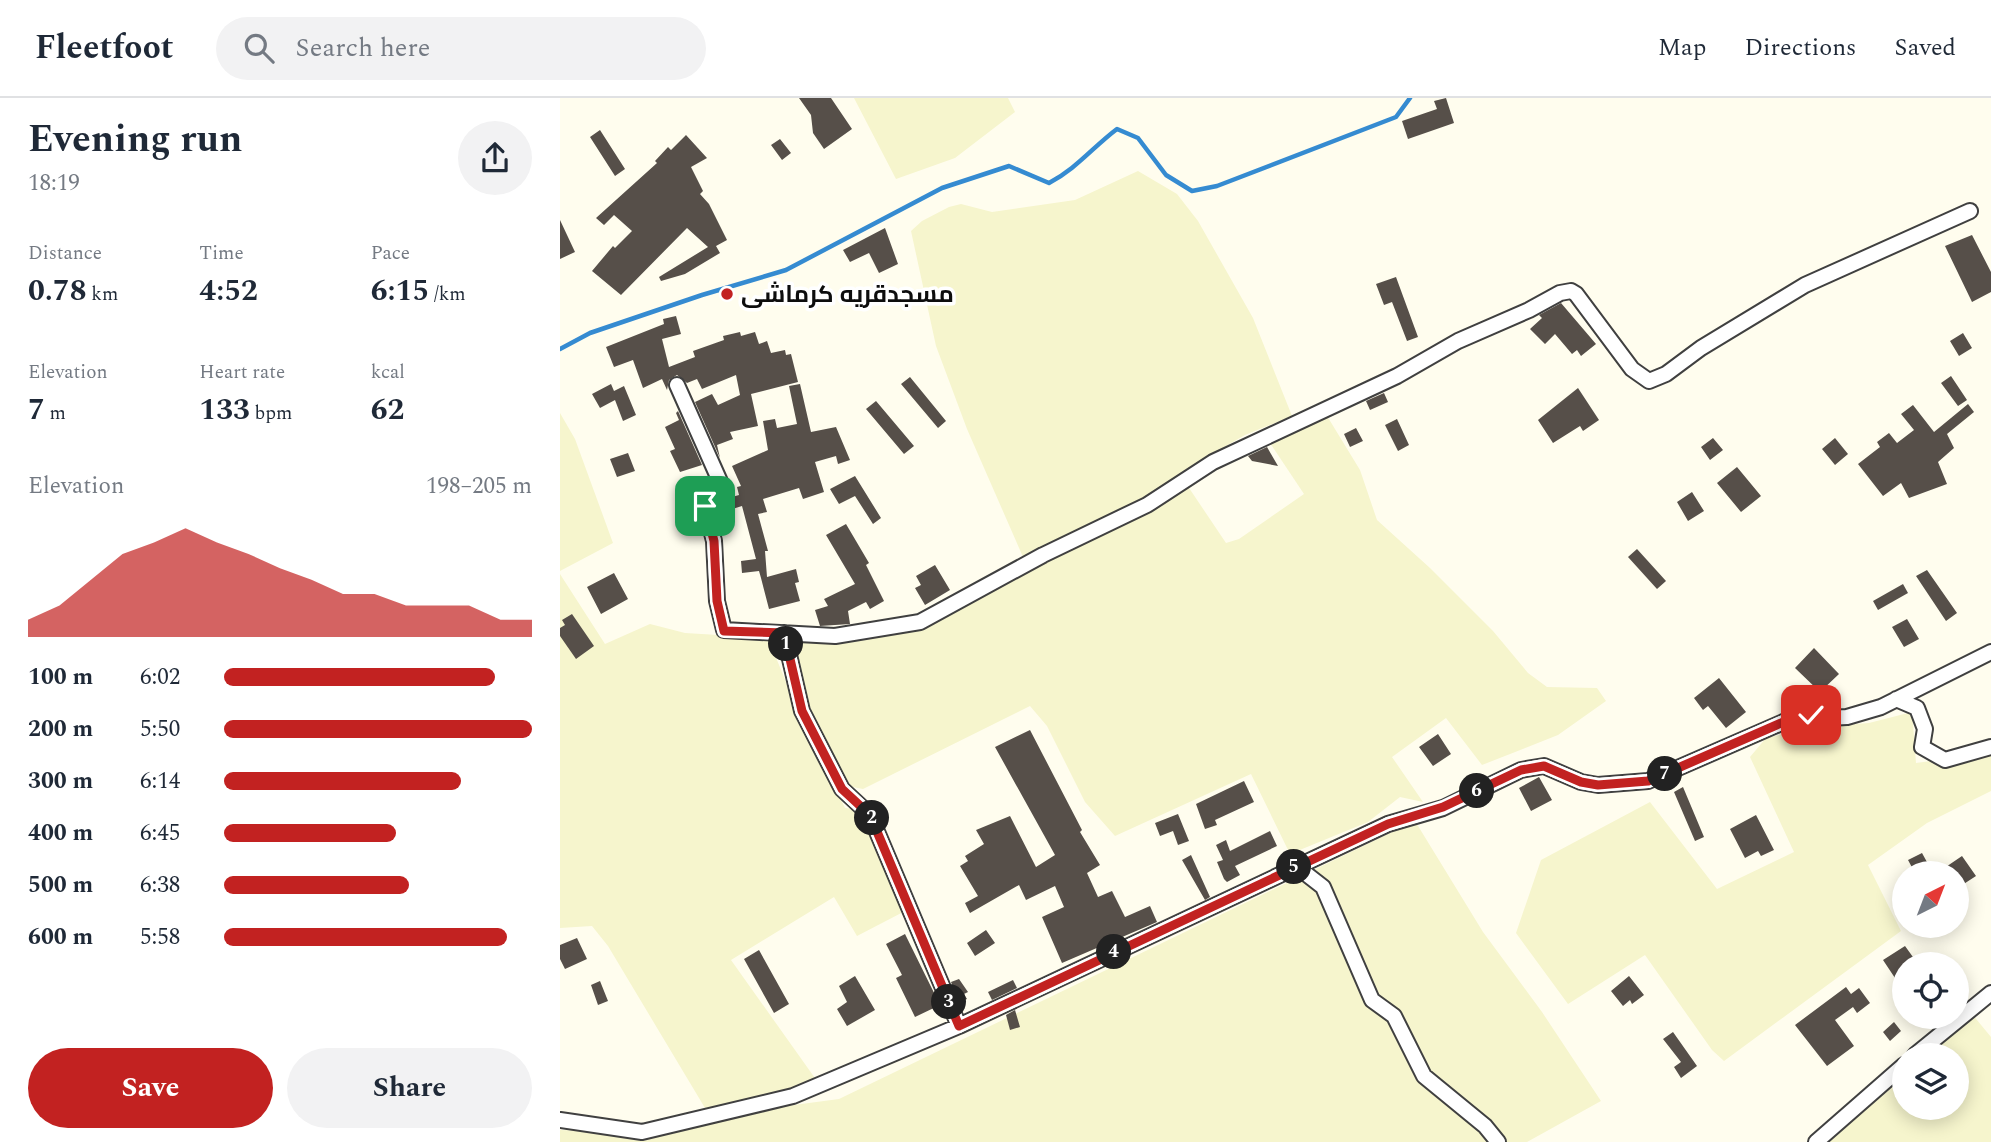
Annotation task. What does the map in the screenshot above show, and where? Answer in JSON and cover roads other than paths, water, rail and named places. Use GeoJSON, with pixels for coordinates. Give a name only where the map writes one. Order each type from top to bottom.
{"type":"FeatureCollection","features":[{"type":"Feature","properties":{"kind":"street"},"geometry":{"type":"LineString","coordinates":[[677,385],[722,486],[715,498],[705,506],[714,541],[717,601],[724,631],[835,636],[920,622],[1043,555],[1147,505],[1213,462],[1397,376],[1458,341],[1529,310],[1560,293],[1571,291],[1576,294],[1632,369],[1649,381],[1666,374],[1700,348],[1805,285],[1970,211]]}},
{"type":"Feature","properties":{"kind":"street"},"geometry":{"type":"LineString","coordinates":[[784,633],[802,711],[842,789],[870,815],[959,1026]]}},
{"type":"Feature","properties":{"kind":"street"},"geometry":{"type":"LineString","coordinates":[[560,1120],[642,1132],[793,1096],[959,1026],[1388,824],[1443,807],[1521,770],[1544,766],[1581,782],[1598,785],[1648,781],[1788,720],[1811,715],[1828,719],[1847,717],[1881,707],[1991,652]]}},
{"type":"Feature","properties":{"kind":"street"},"geometry":{"type":"LineString","coordinates":[[1896,699],[1917,708],[1925,729],[1922,747],[1945,760],[1991,747]]}},
{"type":"Feature","properties":{"kind":"street"},"geometry":{"type":"LineString","coordinates":[[1296,866],[1323,887],[1371,1000],[1394,1016],[1424,1076],[1485,1126],[1498,1142]]}},
{"type":"Feature","properties":{"kind":"street"},"geometry":{"type":"LineString","coordinates":[[1930,1043],[1991,993]]}},
{"type":"Feature","properties":{"kind":"street"},"geometry":{"type":"LineString","coordinates":[[1816,1142],[1892,1076]]}},
{"type":"Feature","properties":{"kind":"waterway"},"geometry":{"type":"LineString","coordinates":[[560,349],[590,333],[786,270],[942,188],[1009,166],[1049,183],[1076,165],[1117,129],[1138,138],[1166,175],[1192,191],[1217,186],[1396,117],[1410,98]]}},
{"type":"Feature","properties":{"kind":"place","name":"مسجدقریه کرماشی"},"geometry":{"type":"Point","coordinates":[727,294]}}]}
